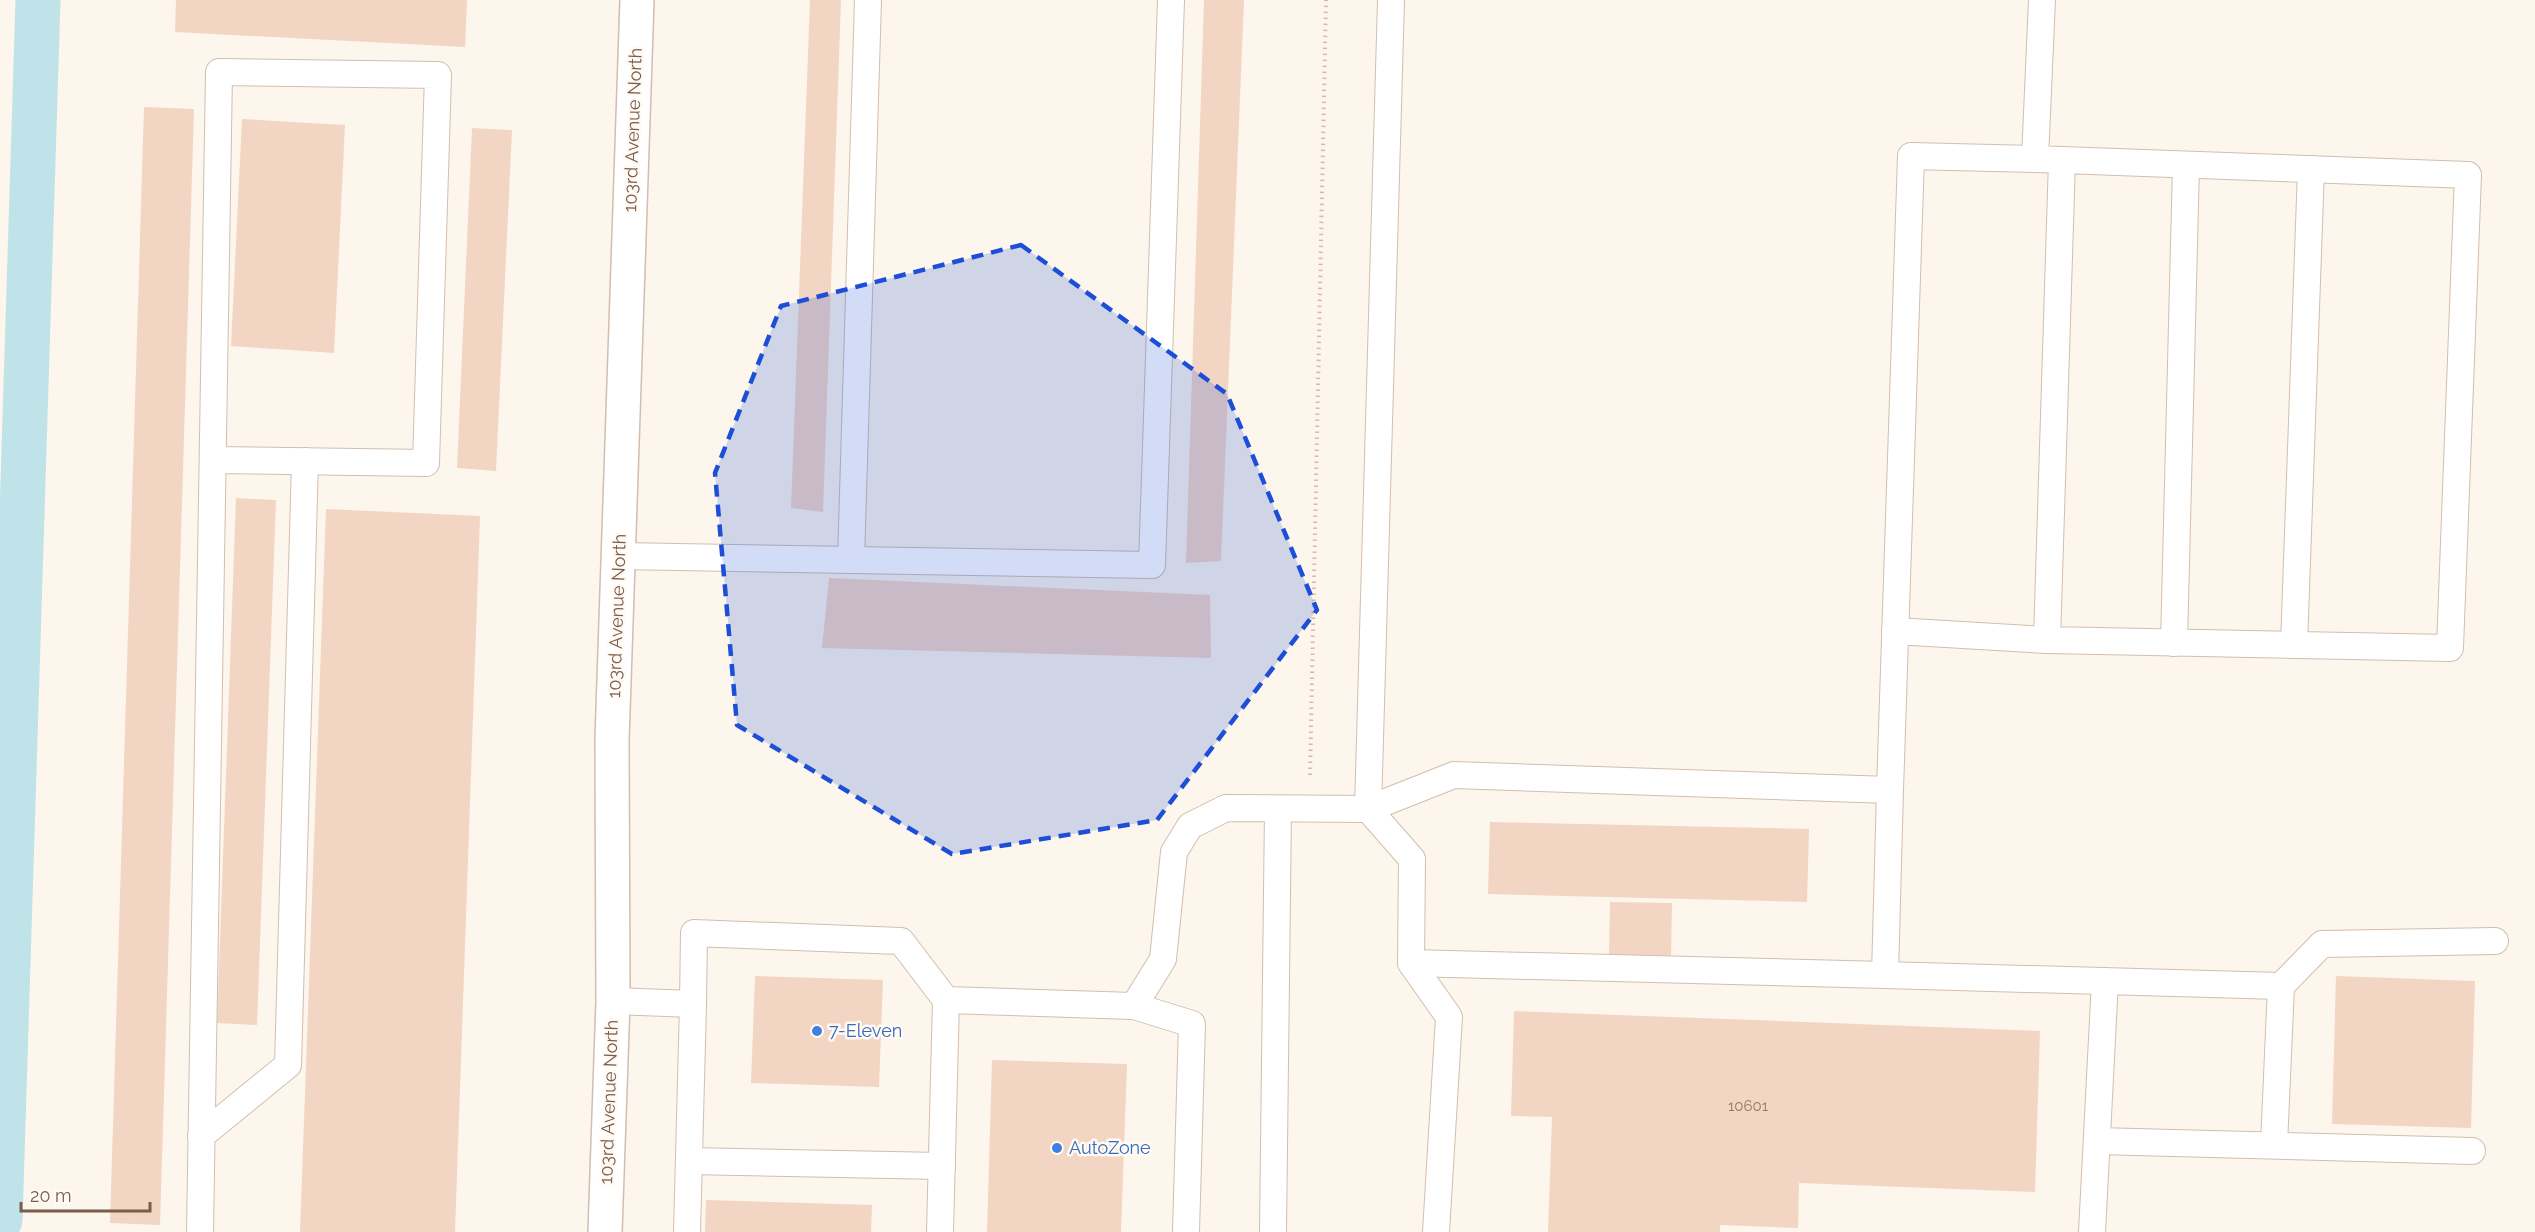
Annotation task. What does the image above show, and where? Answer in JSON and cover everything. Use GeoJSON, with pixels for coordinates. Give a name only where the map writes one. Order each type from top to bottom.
{"type":"FeatureCollection","features":[{"type":"Feature","properties":{"kind":"street","name":"103rd Avenue North"},"geometry":{"type":"LineString","coordinates":[[605,1232],[613,1001],[612,740],[637,0]]}},
{"type":"Feature","properties":{"kind":"lane"},"geometry":{"type":"LineString","coordinates":[[851,560],[868,0]]}},
{"type":"Feature","properties":{"kind":"lane"},"geometry":{"type":"LineString","coordinates":[[619,555],[1152,565],[1171,0]]}},
{"type":"Feature","properties":{"kind":"lane"},"geometry":{"type":"LineString","coordinates":[[1391,0],[1368,809],[1412,859],[1411,963],[1449,1017],[1436,1232]]}},
{"type":"Feature","properties":{"kind":"lane"},"geometry":{"type":"LineString","coordinates":[[2034,159],[2042,0]]}},
{"type":"Feature","properties":{"kind":"lane"},"geometry":{"type":"LineString","coordinates":[[200,1232],[219,72],[438,75],[426,464],[213,460]]}},
{"type":"Feature","properties":{"kind":"lane"},"geometry":{"type":"LineString","coordinates":[[1885,975],[1895,631],[1911,156],[2468,174],[2451,648],[2047,640],[1895,631]]}},
{"type":"Feature","properties":{"kind":"lane"},"geometry":{"type":"LineString","coordinates":[[2047,640],[2062,160]]}},
{"type":"Feature","properties":{"kind":"lane"},"geometry":{"type":"LineString","coordinates":[[2174,643],[2186,165]]}},
{"type":"Feature","properties":{"kind":"lane"},"geometry":{"type":"LineString","coordinates":[[2294,645],[2311,169]]}},
{"type":"Feature","properties":{"kind":"lane"},"geometry":{"type":"LineString","coordinates":[[201,1136],[288,1065],[305,461]]}},
{"type":"Feature","properties":{"kind":"lane"},"geometry":{"type":"LineString","coordinates":[[1134,1006],[1164,959],[1174,852],[1190,826],[1226,808],[1368,809],[1454,775],[1890,790]]}},
{"type":"Feature","properties":{"kind":"lane"},"geometry":{"type":"LineString","coordinates":[[1273,1232],[1278,809]]}},
{"type":"Feature","properties":{"kind":"lane"},"geometry":{"type":"LineString","coordinates":[[687,1232],[694,933],[901,942],[946,1000],[940,1232]]}},
{"type":"Feature","properties":{"kind":"lane"},"geometry":{"type":"LineString","coordinates":[[2274,1145],[2281,986],[2322,944],[2495,941]]}},
{"type":"Feature","properties":{"kind":"lane"},"geometry":{"type":"LineString","coordinates":[[1411,963],[2281,986]]}},
{"type":"Feature","properties":{"kind":"lane"},"geometry":{"type":"LineString","coordinates":[[2092,1232],[2105,981]]}},
{"type":"Feature","properties":{"kind":"lane"},"geometry":{"type":"LineString","coordinates":[[946,1000],[1134,1006],[1192,1024],[1186,1232]]}},
{"type":"Feature","properties":{"kind":"lane"},"geometry":{"type":"LineString","coordinates":[[613,1001],[693,1004]]}},
{"type":"Feature","properties":{"kind":"lane"},"geometry":{"type":"LineString","coordinates":[[2097,1141],[2472,1150]]}},
{"type":"Feature","properties":{"kind":"lane"},"geometry":{"type":"LineString","coordinates":[[689,1161],[942,1166]]}},
{"type":"Feature","properties":{"kind":"path"},"geometry":{"type":"LineString","coordinates":[[1309,809],[1326,0]]}},
{"type":"Feature","properties":{"kind":"highlighted area"},"geometry":{"type":"Polygon","coordinates":[[[1021,245],[1227,394],[1317,610],[1157,820],[952,854],[737,725],[715,473],[781,306],[1021,245]]]}},
{"type":"Feature","properties":{"kind":"building"},"geometry":{"type":"Polygon","coordinates":[[[176,0],[467,0],[465,47],[175,32],[176,0]]]}},
{"type":"Feature","properties":{"kind":"building"},"geometry":{"type":"Polygon","coordinates":[[[810,0],[841,0],[823,512],[791,508],[810,0]]]}},
{"type":"Feature","properties":{"kind":"building"},"geometry":{"type":"Polygon","coordinates":[[[1204,0],[1244,0],[1221,561],[1186,563],[1204,0]]]}},
{"type":"Feature","properties":{"kind":"building"},"geometry":{"type":"Polygon","coordinates":[[[144,107],[194,109],[160,1225],[110,1223],[144,107]]]}},
{"type":"Feature","properties":{"kind":"building"},"geometry":{"type":"Polygon","coordinates":[[[242,119],[345,125],[334,353],[231,346],[242,119]]]}},
{"type":"Feature","properties":{"kind":"building"},"geometry":{"type":"Polygon","coordinates":[[[472,128],[512,130],[496,471],[457,468],[472,128]]]}},
{"type":"Feature","properties":{"kind":"building"},"geometry":{"type":"Polygon","coordinates":[[[236,498],[276,500],[257,1025],[217,1023],[236,498]]]}},
{"type":"Feature","properties":{"kind":"building"},"geometry":{"type":"Polygon","coordinates":[[[326,509],[480,516],[455,1232],[300,1232],[326,509]]]}},
{"type":"Feature","properties":{"kind":"building"},"geometry":{"type":"Polygon","coordinates":[[[829,578],[1210,595],[1211,658],[822,648],[829,578]]]}},
{"type":"Feature","properties":{"kind":"building"},"geometry":{"type":"Polygon","coordinates":[[[1490,822],[1809,829],[1807,902],[1488,894],[1490,822]]]}},
{"type":"Feature","properties":{"kind":"building"},"geometry":{"type":"Polygon","coordinates":[[[1610,902],[1672,903],[1671,956],[1609,955],[1610,902]]]}},
{"type":"Feature","properties":{"kind":"building","name":"7-Eleven"},"geometry":{"type":"Polygon","coordinates":[[[755,976],[883,980],[879,1087],[751,1083],[755,976]]]}},
{"type":"Feature","properties":{"kind":"building"},"geometry":{"type":"Polygon","coordinates":[[[2336,976],[2475,981],[2471,1128],[2332,1124],[2336,976]]]}},
{"type":"Feature","properties":{"kind":"building"},"geometry":{"type":"Polygon","coordinates":[[[1514,1011],[2040,1031],[2035,1192],[1799,1183],[1798,1228],[1720,1225],[1720,1232],[1548,1232],[1552,1117],[1511,1116],[1514,1011]]]}},
{"type":"Feature","properties":{"kind":"building","name":"AutoZone"},"geometry":{"type":"Polygon","coordinates":[[[992,1060],[1127,1064],[1121,1232],[987,1232],[992,1060]]]}},
{"type":"Feature","properties":{"kind":"building"},"geometry":{"type":"Polygon","coordinates":[[[706,1200],[872,1205],[871,1232],[705,1232],[706,1200]]]}},
{"type":"Feature","properties":{"kind":"waterway"},"geometry":{"type":"LineString","coordinates":[[0,1220],[38,0]]}},
{"type":"Feature","properties":{"kind":"place","name":"7-Eleven"},"geometry":{"type":"Point","coordinates":[817,1031]}},
{"type":"Feature","properties":{"kind":"place","name":"AutoZone"},"geometry":{"type":"Point","coordinates":[1057,1148]}}]}
